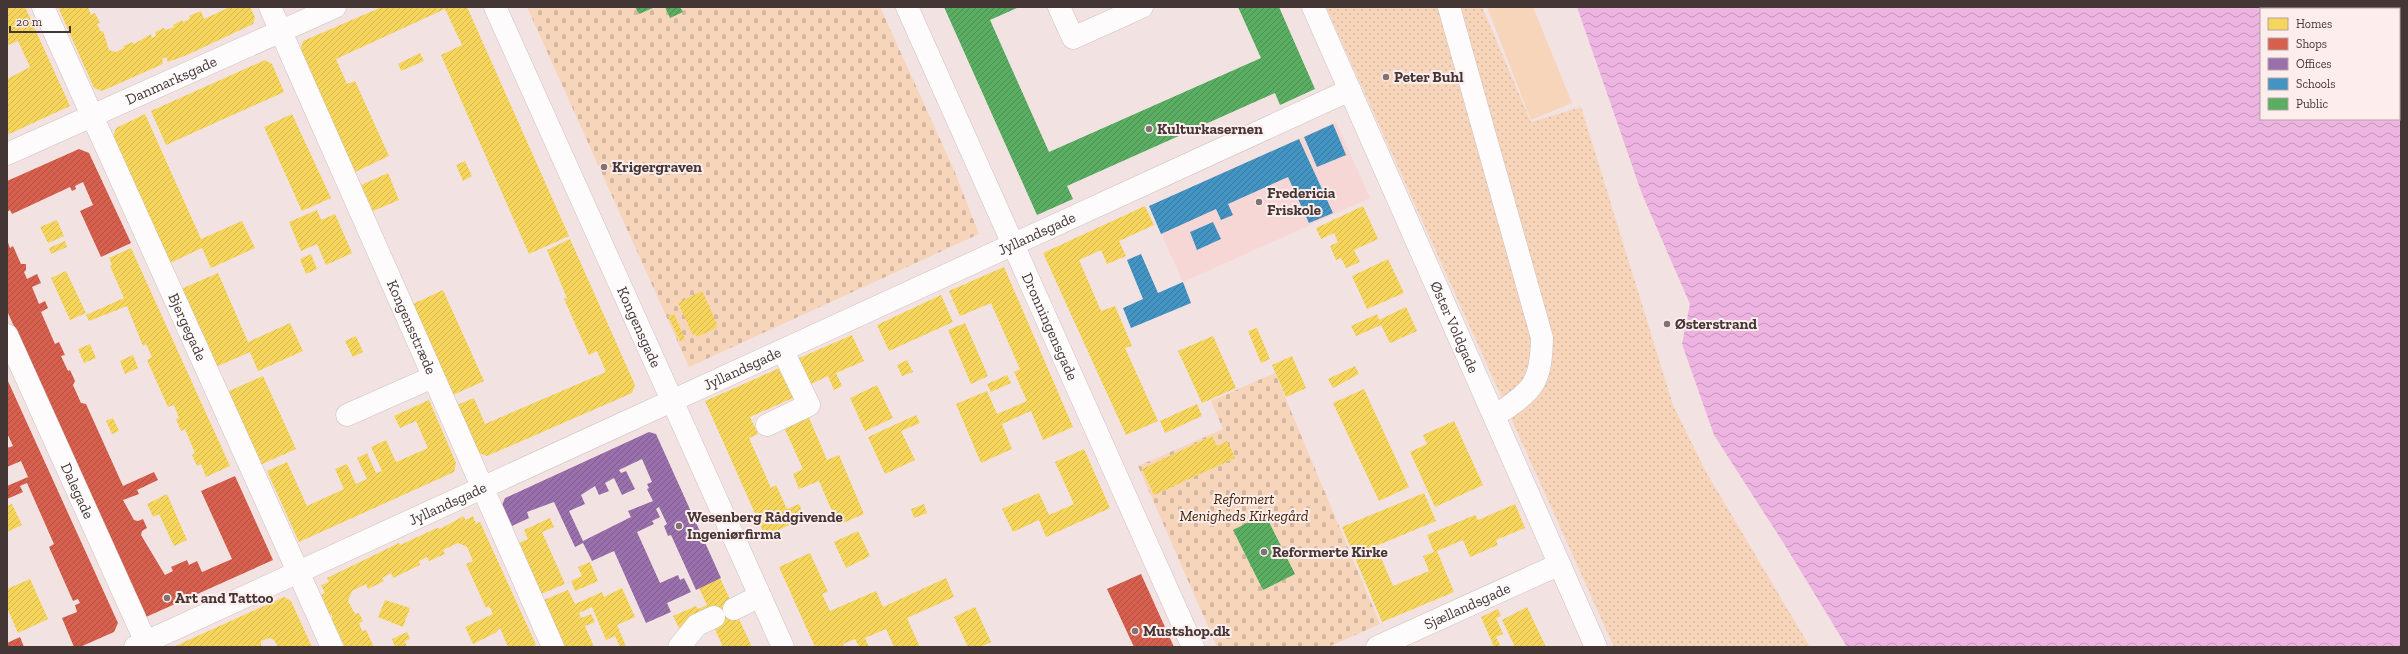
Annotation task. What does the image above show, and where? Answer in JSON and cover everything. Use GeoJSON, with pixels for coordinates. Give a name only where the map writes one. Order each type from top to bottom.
{"type":"FeatureCollection","features":[{"type":"Feature","properties":{"kind":"street","name":"Bjergegade"},"geometry":{"type":"LineString","coordinates":[[43,7],[332,647]]}},
{"type":"Feature","properties":{"kind":"street","name":"Kongensstræde"},"geometry":{"type":"LineString","coordinates":[[270,7],[553,647]]}},
{"type":"Feature","properties":{"kind":"street","name":"Danmarksgade"},"geometry":{"type":"LineString","coordinates":[[7,154],[280,30],[335,7]]}},
{"type":"Feature","properties":{"kind":"street","name":"Kongensgade"},"geometry":{"type":"LineString","coordinates":[[496,7],[783,647]]}},
{"type":"Feature","properties":{"kind":"street","name":"Dronningensgade"},"geometry":{"type":"LineString","coordinates":[[907,7],[1193,647]]}},
{"type":"Feature","properties":{"kind":"street"},"geometry":{"type":"LineString","coordinates":[[1059,7],[1073,38],[1142,7]]}},
{"type":"Feature","properties":{"kind":"street","name":"Øster Voldgade"},"geometry":{"type":"LineString","coordinates":[[1313,7],[1495,416],[1558,565],[1596,647]]}},
{"type":"Feature","properties":{"kind":"street"},"geometry":{"type":"LineString","coordinates":[[1449,7],[1542,338],[1541,366],[1535,383],[1518,400],[1495,416]]}},
{"type":"Feature","properties":{"kind":"street","name":"Jyllandsgade"},"geometry":{"type":"LineString","coordinates":[[143,645],[298,572],[1013,246],[1350,90]]}},
{"type":"Feature","properties":{"kind":"street","name":"Dalegade"},"geometry":{"type":"LineString","coordinates":[[7,335],[143,645]]}},
{"type":"Feature","properties":{"kind":"street"},"geometry":{"type":"LineString","coordinates":[[767,425],[809,405],[783,351]]}},
{"type":"Feature","properties":{"kind":"street"},"geometry":{"type":"LineString","coordinates":[[347,415],[433,377]]}},
{"type":"Feature","properties":{"kind":"street","name":"Sjællandsgade"},"geometry":{"type":"LineString","coordinates":[[1377,647],[1411,640],[1558,565]]}},
{"type":"Feature","properties":{"kind":"street"},"geometry":{"type":"LineString","coordinates":[[734,609],[760,596]]}},
{"type":"Feature","properties":{"kind":"street"},"geometry":{"type":"LineString","coordinates":[[679,647],[697,625],[714,617]]}},
{"type":"Feature","properties":{"kind":"shaded area","name":"Fredericia Friskole"},"geometry":{"type":"Polygon","coordinates":[[[1336,122],[1370,198],[1183,282],[1149,206],[1336,122]]]}},
{"type":"Feature","properties":{"kind":"green space"},"geometry":{"type":"Polygon","coordinates":[[[527,7],[880,7],[954,170],[979,234],[689,367],[527,7]]]}},
{"type":"Feature","properties":{"kind":"green space"},"geometry":{"type":"Polygon","coordinates":[[[1326,7],[1482,7],[1531,122],[1581,107],[1673,405],[1706,472],[1810,647],[1614,647],[1326,7]]]}},
{"type":"Feature","properties":{"kind":"green space"},"geometry":{"type":"Polygon","coordinates":[[[1487,7],[1533,7],[1572,103],[1531,120],[1487,7]]]}},
{"type":"Feature","properties":{"kind":"green space","name":"Reformert Menigheds Kirkegård"},"geometry":{"type":"Polygon","coordinates":[[[1275,373],[1380,624],[1328,647],[1217,647],[1138,466],[1223,429],[1211,401],[1275,373]]]}},
{"type":"Feature","properties":{"kind":"water"},"geometry":{"type":"Polygon","coordinates":[[[1577,7],[2401,7],[2401,647],[1847,647],[1786,547],[1714,435],[1682,344],[1690,304],[1642,194],[1577,7]]]}},
{"type":"Feature","properties":{"kind":"building: Homes"},"geometry":{"type":"Polygon","coordinates":[[[7,7],[25,7],[70,106],[7,135],[7,102],[9,102],[7,97],[7,79],[30,67],[18,41],[8,45],[7,7]]]}},
{"type":"Feature","properties":{"kind":"building: Homes"},"geometry":{"type":"Polygon","coordinates":[[[58,7],[88,7],[91,15],[95,13],[100,23],[97,24],[101,32],[103,31],[109,50],[116,52],[124,48],[123,46],[133,42],[134,44],[151,34],[152,38],[156,36],[155,32],[164,28],[166,30],[174,27],[173,25],[182,20],[183,22],[190,19],[189,16],[201,11],[204,19],[226,9],[226,7],[250,7],[255,17],[253,24],[187,55],[168,62],[166,57],[162,59],[163,64],[102,91],[94,88],[58,7]]]}},
{"type":"Feature","properties":{"kind":"building: Homes"},"geometry":{"type":"Polygon","coordinates":[[[382,7],[467,7],[569,236],[529,254],[441,55],[462,45],[445,9],[336,59],[347,84],[355,81],[389,156],[355,172],[300,51],[303,41],[382,7]]]}},
{"type":"Feature","properties":{"kind":"building: Homes"},"geometry":{"type":"Polygon","coordinates":[[[420,53],[424,61],[401,71],[398,64],[420,53]]]}},
{"type":"Feature","properties":{"kind":"building: Homes"},"geometry":{"type":"Polygon","coordinates":[[[265,60],[272,64],[284,92],[166,145],[151,111],[265,60]]]}},
{"type":"Feature","properties":{"kind":"building: Homes"},"geometry":{"type":"Polygon","coordinates":[[[145,114],[201,239],[242,221],[255,248],[211,268],[202,248],[170,263],[113,136],[116,128],[145,114]]]}},
{"type":"Feature","properties":{"kind":"building: Homes"},"geometry":{"type":"Polygon","coordinates":[[[292,114],[331,198],[302,211],[264,127],[292,114]]]}},
{"type":"Feature","properties":{"kind":"building: Homes"},"geometry":{"type":"Polygon","coordinates":[[[465,161],[472,176],[463,181],[456,165],[465,161]]]}},
{"type":"Feature","properties":{"kind":"building: Homes"},"geometry":{"type":"Polygon","coordinates":[[[388,173],[399,200],[373,211],[361,185],[388,173]]]}},
{"type":"Feature","properties":{"kind":"building: Homes"},"geometry":{"type":"Polygon","coordinates":[[[1145,206],[1154,225],[1119,241],[1126,256],[1107,264],[1101,250],[1079,260],[1101,311],[1115,306],[1132,346],[1125,348],[1158,421],[1126,435],[1043,253],[1145,206]]]}},
{"type":"Feature","properties":{"kind":"building: Homes"},"geometry":{"type":"Polygon","coordinates":[[[1363,206],[1378,239],[1354,250],[1360,262],[1346,268],[1341,258],[1336,260],[1330,246],[1338,242],[1334,233],[1321,239],[1316,228],[1363,206]]]}},
{"type":"Feature","properties":{"kind":"building: Homes"},"geometry":{"type":"Polygon","coordinates":[[[317,210],[321,220],[335,214],[352,253],[326,265],[317,244],[301,251],[289,222],[317,210]]]}},
{"type":"Feature","properties":{"kind":"building: Homes"},"geometry":{"type":"Polygon","coordinates":[[[57,220],[64,236],[48,243],[40,227],[57,220]]]}},
{"type":"Feature","properties":{"kind":"building: Homes"},"geometry":{"type":"Polygon","coordinates":[[[570,239],[635,385],[632,393],[487,456],[479,453],[457,405],[474,398],[485,424],[606,372],[597,351],[589,355],[564,299],[567,298],[547,250],[570,239]]]}},
{"type":"Feature","properties":{"kind":"building: Homes"},"geometry":{"type":"Polygon","coordinates":[[[65,241],[67,247],[51,254],[49,248],[65,241]]]}},
{"type":"Feature","properties":{"kind":"building: Homes"},"geometry":{"type":"Polygon","coordinates":[[[131,248],[230,466],[206,477],[201,464],[197,466],[192,455],[195,453],[185,429],[181,431],[176,419],[179,418],[174,405],[168,407],[147,360],[152,357],[146,344],[143,346],[127,306],[89,321],[86,315],[124,298],[110,266],[112,265],[109,258],[131,248]]]}},
{"type":"Feature","properties":{"kind":"building: Homes"},"geometry":{"type":"Polygon","coordinates":[[[311,254],[317,269],[306,274],[300,259],[311,254]]]}},
{"type":"Feature","properties":{"kind":"building: Homes"},"geometry":{"type":"Polygon","coordinates":[[[1388,259],[1404,293],[1367,309],[1352,276],[1388,259]]]}},
{"type":"Feature","properties":{"kind":"building: Homes"},"geometry":{"type":"Polygon","coordinates":[[[1004,267],[1073,427],[1043,440],[1031,411],[1002,424],[1012,449],[981,463],[956,404],[987,391],[997,414],[1027,401],[1014,372],[1020,369],[991,303],[960,316],[949,291],[1004,267]]]}},
{"type":"Feature","properties":{"kind":"building: Homes"},"geometry":{"type":"Polygon","coordinates":[[[66,271],[86,313],[70,320],[51,278],[66,271]]]}},
{"type":"Feature","properties":{"kind":"building: Homes"},"geometry":{"type":"Polygon","coordinates":[[[218,273],[248,342],[290,323],[303,351],[258,371],[250,352],[216,367],[181,289],[218,273]]]}},
{"type":"Feature","properties":{"kind":"building: Homes"},"geometry":{"type":"Polygon","coordinates":[[[443,290],[484,381],[453,395],[413,304],[443,290]]]}},
{"type":"Feature","properties":{"kind":"building: Homes"},"geometry":{"type":"Polygon","coordinates":[[[702,291],[717,324],[716,328],[697,337],[696,334],[693,335],[678,303],[702,291]]]}},
{"type":"Feature","properties":{"kind":"building: Homes"},"geometry":{"type":"Polygon","coordinates":[[[941,295],[953,322],[889,351],[877,325],[941,295]]]}},
{"type":"Feature","properties":{"kind":"building: Homes"},"geometry":{"type":"Polygon","coordinates":[[[1406,307],[1417,331],[1390,343],[1381,325],[1356,336],[1351,326],[1377,314],[1379,320],[1406,307]]]}},
{"type":"Feature","properties":{"kind":"building: Homes"},"geometry":{"type":"Polygon","coordinates":[[[674,314],[685,339],[680,341],[668,316],[674,314]]]}},
{"type":"Feature","properties":{"kind":"building: Homes"},"geometry":{"type":"Polygon","coordinates":[[[965,323],[988,376],[971,384],[948,330],[965,323]]]}},
{"type":"Feature","properties":{"kind":"building: Homes"},"geometry":{"type":"Polygon","coordinates":[[[1257,328],[1270,359],[1261,363],[1248,331],[1257,328]]]}},
{"type":"Feature","properties":{"kind":"building: Homes"},"geometry":{"type":"Polygon","coordinates":[[[852,335],[864,361],[836,373],[842,386],[834,390],[828,376],[809,385],[797,359],[852,335]]]}},
{"type":"Feature","properties":{"kind":"building: Homes"},"geometry":{"type":"Polygon","coordinates":[[[356,336],[363,352],[353,357],[345,341],[356,336]]]}},
{"type":"Feature","properties":{"kind":"building: Homes"},"geometry":{"type":"Polygon","coordinates":[[[1213,336],[1236,388],[1202,403],[1178,351],[1213,336]]]}},
{"type":"Feature","properties":{"kind":"building: Homes"},"geometry":{"type":"Polygon","coordinates":[[[90,344],[96,358],[84,363],[78,349],[90,344]]]}},
{"type":"Feature","properties":{"kind":"building: Homes"},"geometry":{"type":"Polygon","coordinates":[[[133,355],[138,368],[125,374],[120,361],[133,355]]]}},
{"type":"Feature","properties":{"kind":"building: Homes"},"geometry":{"type":"Polygon","coordinates":[[[1292,356],[1306,388],[1286,397],[1272,365],[1292,356]]]}},
{"type":"Feature","properties":{"kind":"building: Homes"},"geometry":{"type":"Polygon","coordinates":[[[907,360],[913,372],[902,376],[897,365],[907,360]]]}},
{"type":"Feature","properties":{"kind":"building: Homes"},"geometry":{"type":"Polygon","coordinates":[[[1355,366],[1359,374],[1333,388],[1328,379],[1355,366]]]}},
{"type":"Feature","properties":{"kind":"building: Homes"},"geometry":{"type":"Polygon","coordinates":[[[782,367],[795,397],[750,417],[758,434],[749,438],[771,488],[776,485],[787,509],[799,504],[805,518],[765,536],[705,401],[782,367]]]}},
{"type":"Feature","properties":{"kind":"building: Homes"},"geometry":{"type":"Polygon","coordinates":[[[1007,375],[1011,383],[991,392],[987,384],[1007,375]]]}},
{"type":"Feature","properties":{"kind":"building: Homes"},"geometry":{"type":"Polygon","coordinates":[[[263,376],[296,449],[260,465],[227,392],[263,376]]]}},
{"type":"Feature","properties":{"kind":"building: Homes"},"geometry":{"type":"Polygon","coordinates":[[[877,385],[893,418],[865,431],[850,398],[877,385]]]}},
{"type":"Feature","properties":{"kind":"building: Homes"},"geometry":{"type":"Polygon","coordinates":[[[1364,389],[1409,487],[1379,501],[1333,403],[1364,389]]]}},
{"type":"Feature","properties":{"kind":"building: Homes"},"geometry":{"type":"Polygon","coordinates":[[[429,400],[456,463],[454,472],[299,542],[267,471],[287,462],[307,506],[344,489],[335,469],[347,464],[356,484],[367,479],[357,458],[367,453],[376,473],[382,471],[371,447],[386,440],[396,462],[428,448],[416,421],[400,428],[394,416],[429,400]]]}},
{"type":"Feature","properties":{"kind":"building: Homes"},"geometry":{"type":"Polygon","coordinates":[[[1197,404],[1202,416],[1165,433],[1160,421],[1197,404]]]}},
{"type":"Feature","properties":{"kind":"building: Homes"},"geometry":{"type":"Polygon","coordinates":[[[807,413],[827,460],[839,455],[864,514],[838,525],[819,481],[799,489],[793,474],[803,469],[782,423],[807,413]]]}},
{"type":"Feature","properties":{"kind":"building: Homes"},"geometry":{"type":"Polygon","coordinates":[[[916,415],[920,423],[901,431],[915,460],[885,474],[868,437],[916,415]]]}},
{"type":"Feature","properties":{"kind":"building: Homes"},"geometry":{"type":"Polygon","coordinates":[[[113,418],[119,431],[112,434],[106,421],[113,418]]]}},
{"type":"Feature","properties":{"kind":"building: Homes"},"geometry":{"type":"Polygon","coordinates":[[[1454,421],[1483,485],[1435,507],[1410,452],[1427,444],[1423,435],[1454,421]]]}},
{"type":"Feature","properties":{"kind":"building: Homes"},"geometry":{"type":"Polygon","coordinates":[[[1212,436],[1217,446],[1227,441],[1235,458],[1154,495],[1142,469],[1212,436]]]}},
{"type":"Feature","properties":{"kind":"building: Homes"},"geometry":{"type":"Polygon","coordinates":[[[1084,449],[1110,508],[1046,537],[1039,520],[1013,532],[1002,509],[1039,493],[1049,515],[1074,504],[1055,462],[1084,449]]]}},
{"type":"Feature","properties":{"kind":"building: Homes"},"geometry":{"type":"Polygon","coordinates":[[[1424,493],[1436,521],[1376,546],[1393,586],[1429,571],[1423,556],[1434,552],[1427,535],[1475,515],[1478,520],[1515,504],[1525,528],[1496,540],[1498,545],[1470,557],[1463,540],[1437,551],[1454,592],[1382,622],[1342,527],[1424,493]]]}},
{"type":"Feature","properties":{"kind":"building: Homes"},"geometry":{"type":"Polygon","coordinates":[[[167,494],[187,540],[174,546],[159,514],[153,517],[147,504],[167,494]]]}},
{"type":"Feature","properties":{"kind":"building: Homes"},"geometry":{"type":"Polygon","coordinates":[[[12,504],[22,525],[7,532],[7,506],[12,504]]]}},
{"type":"Feature","properties":{"kind":"building: Homes"},"geometry":{"type":"Polygon","coordinates":[[[924,504],[927,513],[914,518],[911,509],[924,504]]]}},
{"type":"Feature","properties":{"kind":"building: Homes"},"geometry":{"type":"Polygon","coordinates":[[[464,516],[465,520],[473,516],[476,524],[480,522],[536,645],[531,647],[508,647],[500,628],[495,633],[473,644],[465,627],[493,614],[489,606],[486,608],[466,564],[473,561],[467,547],[458,543],[443,550],[445,554],[429,561],[427,557],[419,561],[420,565],[393,578],[391,573],[382,578],[384,581],[368,589],[366,584],[352,591],[348,601],[355,614],[359,613],[363,621],[359,623],[362,631],[366,630],[374,647],[345,647],[332,620],[332,614],[330,615],[321,595],[325,593],[321,585],[329,582],[327,578],[399,543],[400,545],[437,528],[440,529],[464,516]]]}},
{"type":"Feature","properties":{"kind":"building: Homes"},"geometry":{"type":"Polygon","coordinates":[[[550,518],[554,527],[542,532],[565,584],[541,594],[519,543],[528,539],[524,530],[550,518]]]}},
{"type":"Feature","properties":{"kind":"building: Homes"},"geometry":{"type":"Polygon","coordinates":[[[858,531],[870,556],[846,568],[834,542],[858,531]]]}},
{"type":"Feature","properties":{"kind":"building: Homes"},"geometry":{"type":"Polygon","coordinates":[[[810,553],[828,592],[822,594],[830,611],[876,591],[883,607],[946,578],[954,597],[907,618],[920,647],[894,647],[886,629],[865,638],[869,647],[859,647],[855,639],[843,644],[844,647],[815,647],[779,567],[810,553]]]}},
{"type":"Feature","properties":{"kind":"building: Homes"},"geometry":{"type":"Polygon","coordinates":[[[590,562],[598,581],[575,591],[571,581],[582,576],[578,567],[590,562]]]}},
{"type":"Feature","properties":{"kind":"building: Homes"},"geometry":{"type":"Polygon","coordinates":[[[720,578],[752,647],[723,647],[712,623],[712,613],[679,628],[673,616],[696,606],[698,609],[707,605],[699,588],[720,578]]]}},
{"type":"Feature","properties":{"kind":"building: Homes"},"geometry":{"type":"Polygon","coordinates":[[[30,579],[48,619],[18,633],[7,608],[7,589],[30,579]]]}},
{"type":"Feature","properties":{"kind":"building: Homes"},"geometry":{"type":"Polygon","coordinates":[[[622,588],[635,617],[617,625],[626,646],[620,647],[615,636],[606,640],[592,607],[579,613],[581,618],[591,614],[595,622],[585,626],[594,647],[565,647],[544,600],[568,590],[575,604],[602,592],[604,597],[622,588]]]}},
{"type":"Feature","properties":{"kind":"building: Homes"},"geometry":{"type":"Polygon","coordinates":[[[284,597],[291,601],[312,647],[278,647],[274,640],[269,638],[261,641],[261,647],[173,647],[284,597]]]}},
{"type":"Feature","properties":{"kind":"building: Homes"},"geometry":{"type":"Polygon","coordinates":[[[385,600],[410,608],[403,627],[378,617],[385,600]]]}},
{"type":"Feature","properties":{"kind":"building: Homes"},"geometry":{"type":"Polygon","coordinates":[[[975,607],[991,642],[980,647],[968,647],[954,617],[975,607]]]}},
{"type":"Feature","properties":{"kind":"building: Homes"},"geometry":{"type":"Polygon","coordinates":[[[1527,607],[1546,647],[1515,647],[1502,620],[1527,607]]]}},
{"type":"Feature","properties":{"kind":"building: Homes"},"geometry":{"type":"Polygon","coordinates":[[[1498,609],[1501,616],[1496,618],[1503,634],[1496,637],[1501,647],[1494,647],[1481,617],[1498,609]]]}},
{"type":"Feature","properties":{"kind":"building: Homes"},"geometry":{"type":"Polygon","coordinates":[[[407,632],[410,639],[405,641],[407,647],[395,647],[392,639],[407,632]]]}},
{"type":"Feature","properties":{"kind":"building: Shops"},"geometry":{"type":"Polygon","coordinates":[[[79,149],[89,153],[131,243],[101,257],[80,211],[93,205],[83,182],[75,186],[76,189],[72,191],[70,187],[12,214],[10,210],[7,212],[7,181],[79,149]]]}},
{"type":"Feature","properties":{"kind":"building: Shops"},"geometry":{"type":"Polygon","coordinates":[[[7,240],[10,248],[13,246],[21,264],[26,264],[26,270],[24,272],[27,279],[37,274],[41,283],[32,287],[39,304],[45,301],[48,308],[41,312],[55,344],[59,342],[65,355],[61,356],[68,371],[70,370],[75,381],[73,385],[81,403],[86,404],[123,486],[154,472],[158,480],[137,490],[139,494],[123,500],[134,520],[138,521],[143,519],[147,528],[142,531],[141,535],[165,575],[173,571],[171,567],[187,560],[189,565],[197,561],[202,572],[232,559],[201,491],[235,476],[273,560],[146,617],[7,311],[7,240]]]}},
{"type":"Feature","properties":{"kind":"building: Shops"},"geometry":{"type":"Polygon","coordinates":[[[7,379],[118,623],[114,632],[80,647],[74,647],[62,618],[77,612],[75,605],[80,603],[78,599],[73,601],[49,547],[54,544],[27,483],[20,486],[23,492],[7,499],[7,486],[28,477],[21,461],[7,467],[7,448],[13,446],[7,433],[7,379]]]}},
{"type":"Feature","properties":{"kind":"building: Shops"},"geometry":{"type":"Polygon","coordinates":[[[1141,574],[1174,647],[1134,647],[1107,589],[1141,574]]]}},
{"type":"Feature","properties":{"kind":"building: Shops"},"geometry":{"type":"Polygon","coordinates":[[[20,637],[24,647],[7,647],[7,643],[20,637]]]}},
{"type":"Feature","properties":{"kind":"building: Offices"},"geometry":{"type":"Polygon","coordinates":[[[649,432],[656,434],[721,578],[696,590],[671,535],[668,536],[664,526],[667,524],[659,507],[656,509],[660,517],[652,521],[654,524],[637,532],[660,583],[678,575],[680,580],[684,578],[691,592],[667,603],[671,612],[646,623],[614,551],[592,561],[583,543],[575,547],[554,502],[527,512],[529,518],[512,526],[502,505],[505,498],[649,432]],[[642,459],[619,470],[621,473],[626,471],[635,489],[622,495],[614,478],[605,483],[609,491],[599,495],[595,486],[581,495],[585,504],[569,511],[583,541],[631,517],[628,511],[653,501],[647,489],[649,488],[647,484],[652,482],[642,459]]]}},
{"type":"Feature","properties":{"kind":"building: Schools"},"geometry":{"type":"Polygon","coordinates":[[[1333,124],[1346,155],[1317,167],[1304,137],[1333,124]]]}},
{"type":"Feature","properties":{"kind":"building: Schools"},"geometry":{"type":"Polygon","coordinates":[[[1299,139],[1333,213],[1309,223],[1288,177],[1228,204],[1233,215],[1221,220],[1216,209],[1161,234],[1149,206],[1299,139]]]}},
{"type":"Feature","properties":{"kind":"building: Schools"},"geometry":{"type":"Polygon","coordinates":[[[1213,222],[1221,239],[1197,250],[1190,232],[1213,222]]]}},
{"type":"Feature","properties":{"kind":"building: Schools"},"geometry":{"type":"Polygon","coordinates":[[[1141,254],[1158,293],[1183,282],[1191,303],[1131,328],[1123,308],[1143,299],[1127,260],[1141,254]]]}},
{"type":"Feature","properties":{"kind":"building: Public"},"geometry":{"type":"Polygon","coordinates":[[[635,7],[655,7],[639,14],[635,7]]]}},
{"type":"Feature","properties":{"kind":"building: Public"},"geometry":{"type":"Polygon","coordinates":[[[665,7],[680,7],[683,12],[670,18],[665,7]]]}},
{"type":"Feature","properties":{"kind":"building: Public","name":"Kulturkasernen"},"geometry":{"type":"Polygon","coordinates":[[[944,7],[1019,7],[990,20],[1049,152],[1261,58],[1238,7],[1279,7],[1315,89],[1280,105],[1275,93],[1067,186],[1073,199],[1037,215],[944,7]]]}},
{"type":"Feature","properties":{"kind":"building: Public","name":"Reformerte Kirke"},"geometry":{"type":"Polygon","coordinates":[[[1265,514],[1295,574],[1263,590],[1233,530],[1265,514]]]}},
{"type":"Feature","properties":{"kind":"place","name":"Peter Buhl"},"geometry":{"type":"Point","coordinates":[1386,77]}},
{"type":"Feature","properties":{"kind":"place","name":"Kulturkasernen"},"geometry":{"type":"Point","coordinates":[1149,129]}},
{"type":"Feature","properties":{"kind":"place","name":"Krigergraven"},"geometry":{"type":"Point","coordinates":[604,167]}},
{"type":"Feature","properties":{"kind":"place","name":"Fredericia Friskole"},"geometry":{"type":"Point","coordinates":[1259,202]}},
{"type":"Feature","properties":{"kind":"place","name":"Østerstrand"},"geometry":{"type":"Point","coordinates":[1667,324]}},
{"type":"Feature","properties":{"kind":"place","name":"Wesenberg Rådgivende Ingeniørfirma"},"geometry":{"type":"Point","coordinates":[679,526]}},
{"type":"Feature","properties":{"kind":"place","name":"Reformerte Kirke"},"geometry":{"type":"Point","coordinates":[1264,552]}},
{"type":"Feature","properties":{"kind":"place","name":"Art and Tattoo"},"geometry":{"type":"Point","coordinates":[167,598]}},
{"type":"Feature","properties":{"kind":"place","name":"Mustshop.dk"},"geometry":{"type":"Point","coordinates":[1135,631]}}]}
